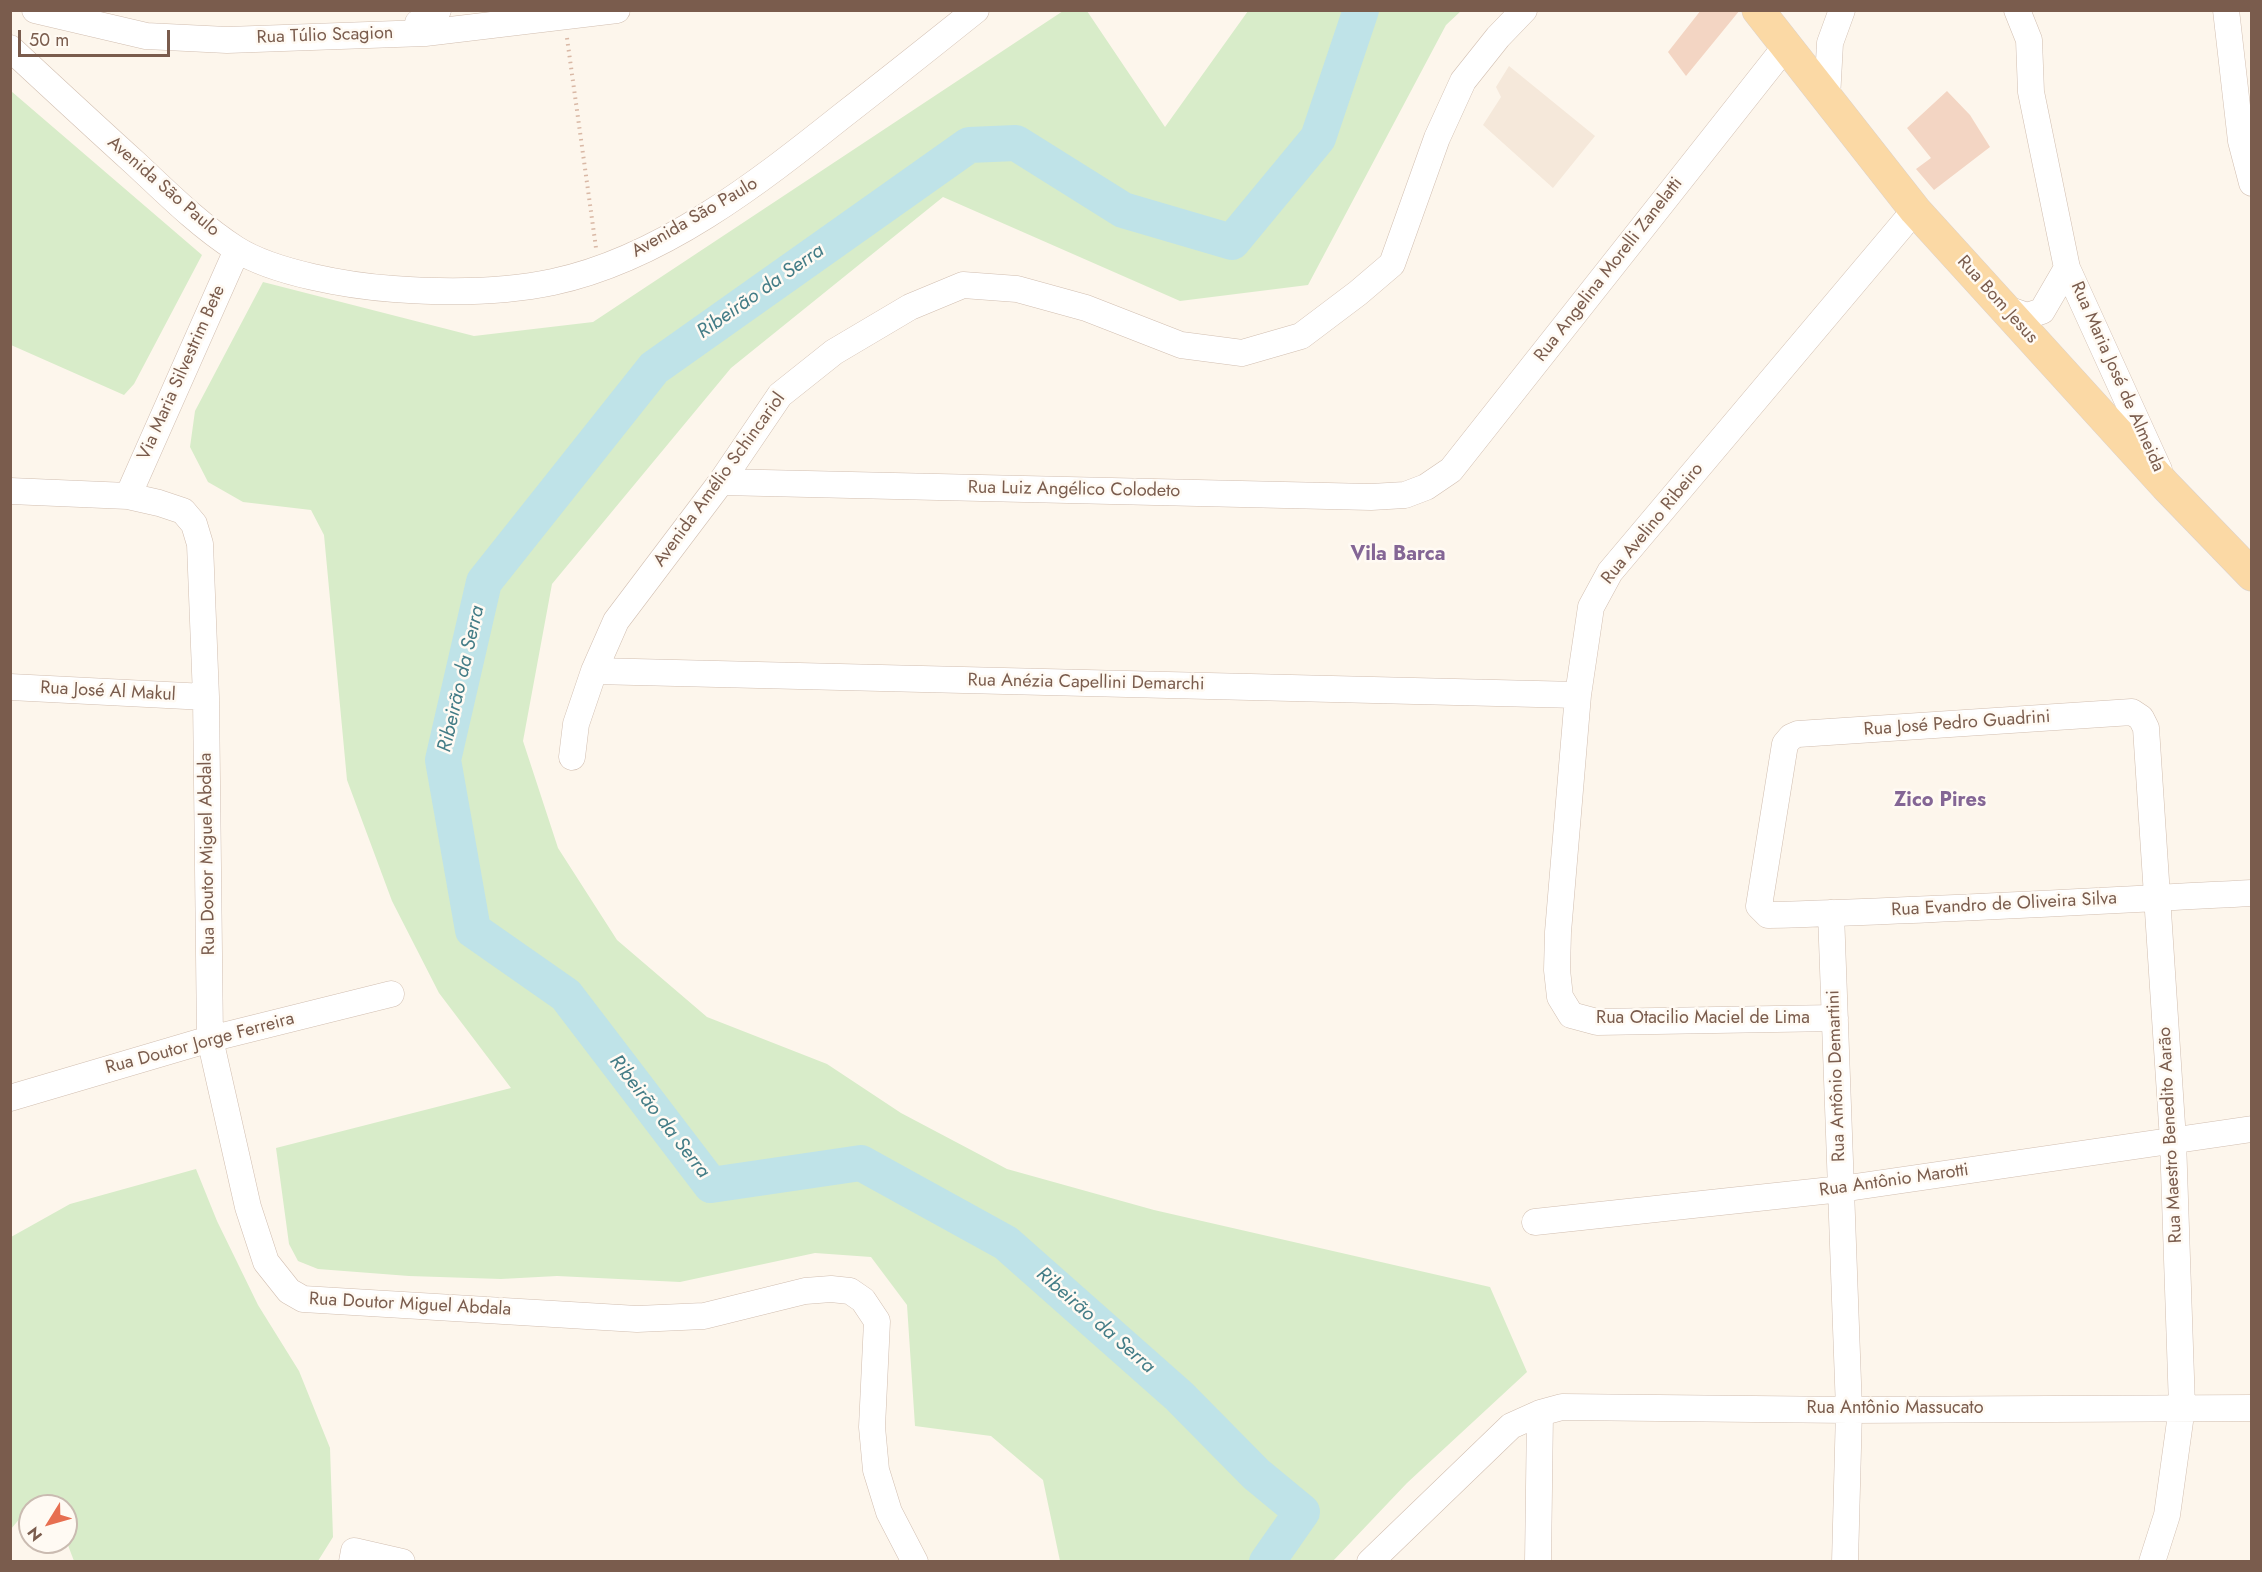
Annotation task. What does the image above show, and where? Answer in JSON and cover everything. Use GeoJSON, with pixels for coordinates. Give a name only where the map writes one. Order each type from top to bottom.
{"type":"FeatureCollection","features":[{"type":"Feature","properties":{"kind":"main road","name":"Rua Bom Jesus"},"geometry":{"type":"LineString","coordinates":[[1758,10],[1915,210],[2166,486],[2252,575]]}},
{"type":"Feature","properties":{"kind":"street","name":"Rua Túlio Scagion"},"geometry":{"type":"LineString","coordinates":[[35,10],[147,36],[227,40],[422,19],[564,17],[617,10]]}},
{"type":"Feature","properties":{"kind":"street","name":"Avenida São Paulo"},"geometry":{"type":"LineString","coordinates":[[10,48],[192,217],[237,250],[260,260],[328,281],[366,287],[433,292],[480,291],[555,282],[637,254],[666,239],[769,175],[976,10]]}},
{"type":"Feature","properties":{"kind":"street","name":"Avenida Amélio Schincariol"},"geometry":{"type":"LineString","coordinates":[[573,757],[576,724],[594,671],[616,621],[721,482],[780,395],[834,352],[910,307],[963,285],[1017,289],[1086,308],[1181,345],[1242,352],[1301,336],[1392,264],[1437,138],[1463,81],[1498,37],[1524,10]]}},
{"type":"Feature","properties":{"kind":"street"},"geometry":{"type":"LineString","coordinates":[[1827,98],[1830,43],[1842,10]]}},
{"type":"Feature","properties":{"kind":"street","name":"Rua Maria José de Almeida"},"geometry":{"type":"LineString","coordinates":[[2016,10],[2029,40],[2031,92],[2067,268],[2166,486]]}},
{"type":"Feature","properties":{"kind":"street"},"geometry":{"type":"LineString","coordinates":[[2226,10],[2241,141],[2252,183]]}},
{"type":"Feature","properties":{"kind":"street","name":"Rua Angelina Morelli Zanelatti"},"geometry":{"type":"LineString","coordinates":[[1426,487],[1451,470],[1786,46]]}},
{"type":"Feature","properties":{"kind":"street","name":"Rua Avelino Ribeiro"},"geometry":{"type":"LineString","coordinates":[[1571,1015],[1560,997],[1557,970],[1558,932],[1578,695],[1591,607],[1610,572],[1915,210]]}},
{"type":"Feature","properties":{"kind":"street","name":"Via Maria Silvestrim Bete"},"geometry":{"type":"LineString","coordinates":[[128,496],[237,250]]}},
{"type":"Feature","properties":{"kind":"street","name":"Rua Maria José de Almeida"},"geometry":{"type":"LineString","coordinates":[[2007,309],[2027,316],[2042,311],[2067,268]]}},
{"type":"Feature","properties":{"kind":"street","name":"Rua Luiz Angélico Colodeto"},"geometry":{"type":"LineString","coordinates":[[721,482],[1371,497],[1405,495],[1426,487]]}},
{"type":"Feature","properties":{"kind":"street"},"geometry":{"type":"LineString","coordinates":[[10,491],[128,496]]}},
{"type":"Feature","properties":{"kind":"street","name":"Rua Doutor Miguel Abdala"},"geometry":{"type":"LineString","coordinates":[[128,496],[183,511],[194,524],[200,544],[206,697],[210,1039],[248,1207],[266,1262],[289,1291],[303,1299],[637,1319],[704,1316],[805,1291],[831,1289],[849,1291],[863,1300],[877,1321],[872,1427],[876,1470],[889,1512],[915,1562]]}},
{"type":"Feature","properties":{"kind":"street","name":"Rua Anézia Capellini Demarchi"},"geometry":{"type":"LineString","coordinates":[[594,671],[1578,695]]}},
{"type":"Feature","properties":{"kind":"street","name":"Rua José Al Makul"},"geometry":{"type":"LineString","coordinates":[[10,687],[206,697]]}},
{"type":"Feature","properties":{"kind":"street","name":"Rua José Pedro Guadrini"},"geometry":{"type":"LineString","coordinates":[[1759,906],[1785,744],[1791,737],[1798,734],[2132,712]]}},
{"type":"Feature","properties":{"kind":"street","name":"Rua Maestro Benedito Aarão"},"geometry":{"type":"LineString","coordinates":[[2132,712],[2141,718],[2146,728],[2173,1140],[2182,1407],[2167,1515],[2152,1562]]}},
{"type":"Feature","properties":{"kind":"street","name":"Rua Evandro de Oliveira Silva"},"geometry":{"type":"LineString","coordinates":[[1759,906],[1768,915],[2252,893]]}},
{"type":"Feature","properties":{"kind":"street","name":"Rua Antônio Demartini"},"geometry":{"type":"LineString","coordinates":[[1831,913],[1849,1410],[1845,1562]]}},
{"type":"Feature","properties":{"kind":"street","name":"Rua Doutor Jorge Ferreira"},"geometry":{"type":"LineString","coordinates":[[10,1098],[210,1039],[391,994]]}},
{"type":"Feature","properties":{"kind":"street","name":"Rua Otacilio Maciel de Lima"},"geometry":{"type":"LineString","coordinates":[[1571,1015],[1596,1022],[1835,1018]]}},
{"type":"Feature","properties":{"kind":"street","name":"Rua Antônio Marotti"},"geometry":{"type":"LineString","coordinates":[[1535,1222],[1841,1189],[2252,1129]]}},
{"type":"Feature","properties":{"kind":"street","name":"Rua Antônio Massucato"},"geometry":{"type":"LineString","coordinates":[[1370,1562],[1511,1426],[1540,1413],[1562,1407],[1849,1410],[2252,1408]]}},
{"type":"Feature","properties":{"kind":"street"},"geometry":{"type":"LineString","coordinates":[[1538,1562],[1540,1413]]}},
{"type":"Feature","properties":{"kind":"street"},"geometry":{"type":"LineString","coordinates":[[353,1556],[402,1562]]}},
{"type":"Feature","properties":{"kind":"path"},"geometry":{"type":"LineString","coordinates":[[564,17],[598,268]]}},
{"type":"Feature","properties":{"kind":"shaded area"},"geometry":{"type":"Polygon","coordinates":[[[1509,66],[1595,136],[1553,188],[1483,125],[1501,97],[1496,87],[1509,66]]]}},
{"type":"Feature","properties":{"kind":"green space"},"geometry":{"type":"Polygon","coordinates":[[[1063,11],[1087,11],[1165,127],[1248,11],[1461,11],[1446,25],[1308,285],[1180,301],[943,197],[731,368],[552,584],[523,741],[558,848],[617,940],[707,1017],[827,1064],[901,1113],[1007,1169],[1154,1210],[1490,1287],[1527,1372],[1407,1483],[1333,1561],[1060,1561],[1043,1480],[991,1436],[915,1426],[907,1305],[871,1257],[815,1253],[680,1282],[557,1276],[501,1279],[409,1276],[318,1269],[298,1261],[289,1244],[276,1148],[511,1088],[439,993],[392,901],[347,780],[324,535],[311,510],[243,502],[208,482],[190,447],[195,411],[263,282],[474,336],[593,322],[1063,11]]]}},
{"type":"Feature","properties":{"kind":"green space"},"geometry":{"type":"Polygon","coordinates":[[[11,91],[202,255],[134,384],[124,395],[11,345],[11,91]]]}},
{"type":"Feature","properties":{"kind":"green space"},"geometry":{"type":"Polygon","coordinates":[[[196,1169],[217,1221],[258,1305],[299,1371],[330,1448],[333,1537],[318,1561],[74,1561],[71,1554],[78,1554],[78,1494],[18,1494],[18,1521],[11,1529],[11,1237],[70,1204],[196,1169]]]}},
{"type":"Feature","properties":{"kind":"building"},"geometry":{"type":"Polygon","coordinates":[[[1701,10],[1740,10],[1686,76],[1668,52],[1701,10]]]}},
{"type":"Feature","properties":{"kind":"building"},"geometry":{"type":"Polygon","coordinates":[[[1947,91],[1970,115],[1990,147],[1934,190],[1916,169],[1931,158],[1907,128],[1947,91]]]}},
{"type":"Feature","properties":{"kind":"waterway","name":"Ribeirão da Serra"},"geometry":{"type":"LineString","coordinates":[[1267,1562],[1302,1512],[1256,1474],[1179,1396],[1006,1243],[861,1163],[711,1185],[566,995],[473,930],[443,760],[484,582],[654,368],[969,145],[1016,143],[1123,210],[1232,242],[1318,138],[1361,10]]}},
{"type":"Feature","properties":{"kind":"district","name":"Vila Barca"},"geometry":{"type":"Point","coordinates":[1398,555]}},
{"type":"Feature","properties":{"kind":"district","name":"Zico Pires"},"geometry":{"type":"Point","coordinates":[1940,801]}}]}
